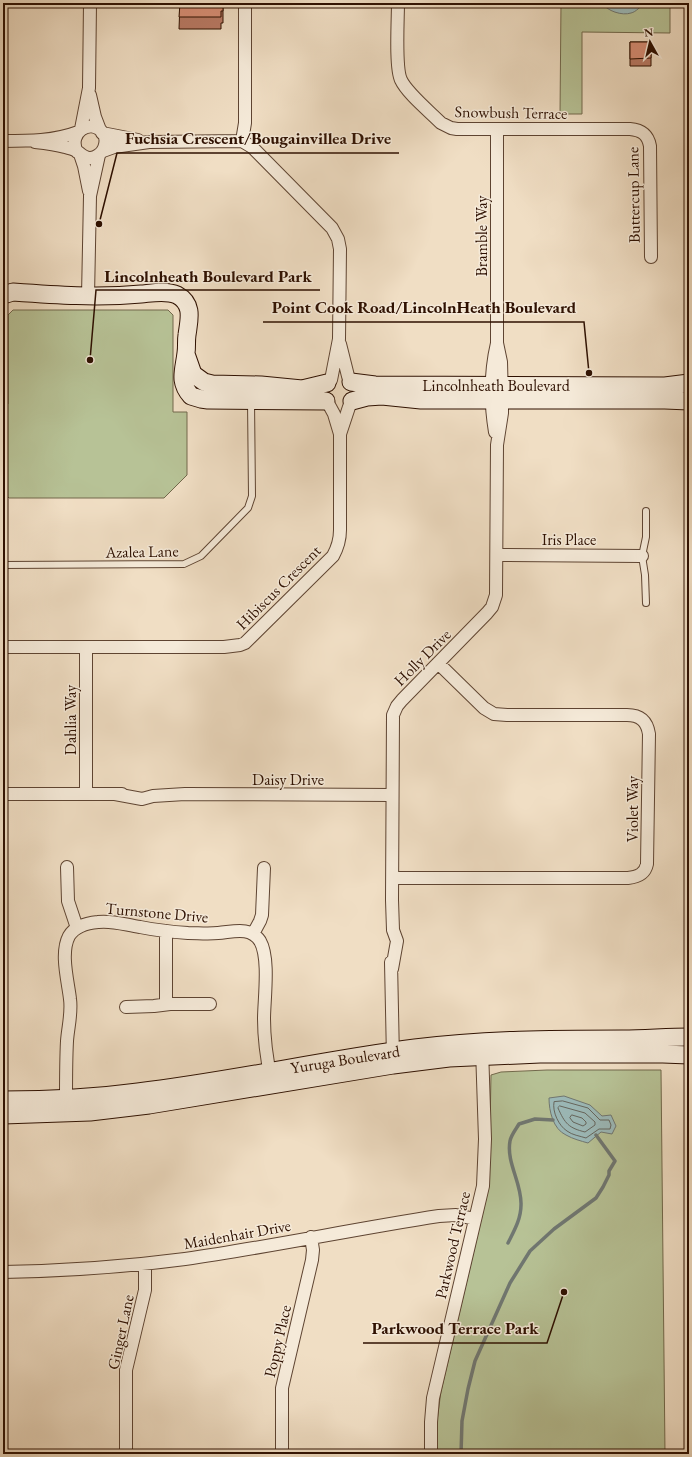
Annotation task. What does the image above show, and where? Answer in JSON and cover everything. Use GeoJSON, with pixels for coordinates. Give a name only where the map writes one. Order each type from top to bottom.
{"type":"FeatureCollection","features":[{"type":"Feature","properties":{"kind":"street"},"geometry":{"type":"LineString","coordinates":[[88,296],[90,196],[84,166],[75,147],[74,141],[80,130],[89,88],[90,3]]}},
{"type":"Feature","properties":{"kind":"street"},"geometry":{"type":"LineString","coordinates":[[242,141],[245,123],[245,3]]}},
{"type":"Feature","properties":{"kind":"street","name":"Snowbush Terrace"},"geometry":{"type":"LineString","coordinates":[[398,3],[398,74],[404,85],[445,126],[457,129],[630,129],[644,133]]}},
{"type":"Feature","properties":{"kind":"street"},"geometry":{"type":"LineString","coordinates":[[89,88],[95,117],[106,142],[101,153],[90,196]]}},
{"type":"Feature","properties":{"kind":"street"},"geometry":{"type":"LineString","coordinates":[[35,142],[66,136],[91,126],[101,131],[149,142]]}},
{"type":"Feature","properties":{"kind":"street","name":"Bramble Way"},"geometry":{"type":"LineString","coordinates":[[496,392],[493,362],[497,343],[497,129]]}},
{"type":"Feature","properties":{"kind":"street","name":"Buttercup Lane"},"geometry":{"type":"LineString","coordinates":[[644,133],[650,146],[651,257]]}},
{"type":"Feature","properties":{"kind":"street"},"geometry":{"type":"LineString","coordinates":[[3,141],[35,142],[63,147],[90,158],[114,147],[149,142],[242,141],[252,147],[332,228],[338,239],[340,249],[339,339],[329,381],[324,392],[327,402]]}},
{"type":"Feature","properties":{"kind":"street"},"geometry":{"type":"LineString","coordinates":[[3,295],[13,292],[88,296],[163,292],[176,295],[186,304],[190,314],[186,339],[186,354],[182,370],[184,384],[187,392],[191,396],[208,400],[327,402],[336,408],[346,407],[351,403],[355,392],[350,381],[339,339]]}},
{"type":"Feature","properties":{"kind":"street"},"geometry":{"type":"LineString","coordinates":[[186,354],[193,374],[204,382],[212,384],[271,386],[302,389],[340,377],[350,381]]}},
{"type":"Feature","properties":{"kind":"street","name":"Lincolnheath Boulevard"},"geometry":{"type":"LineString","coordinates":[[350,381],[375,385],[689,401]]}},
{"type":"Feature","properties":{"kind":"street"},"geometry":{"type":"LineString","coordinates":[[195,398],[204,382]]}},
{"type":"Feature","properties":{"kind":"street","name":"Lincolnheath Boulevard"},"geometry":{"type":"LineString","coordinates":[[351,403],[365,398],[382,396],[410,400],[496,392],[665,386],[689,383]]}},
{"type":"Feature","properties":{"kind":"street","name":"Holly Drive"},"geometry":{"type":"LineString","coordinates":[[393,1058],[392,969],[396,941],[393,930],[392,900],[392,721],[394,711],[402,700],[492,607],[496,595],[497,445],[502,413],[496,392]]}},
{"type":"Feature","properties":{"kind":"street","name":"Hibiscus Crescent"},"geometry":{"type":"LineString","coordinates":[[3,647],[224,647],[240,645],[248,640],[333,556],[340,540],[340,434],[334,414],[327,402]]}},
{"type":"Feature","properties":{"kind":"street","name":"Hibiscus Crescent"},"geometry":{"type":"LineString","coordinates":[[340,434],[351,403]]}},
{"type":"Feature","properties":{"kind":"street","name":"Iris Place"},"geometry":{"type":"LineString","coordinates":[[497,555],[642,556]]}},
{"type":"Feature","properties":{"kind":"street","name":"Dahlia Way"},"geometry":{"type":"LineString","coordinates":[[86,647],[86,794]]}},
{"type":"Feature","properties":{"kind":"street","name":"Violet Way"},"geometry":{"type":"LineString","coordinates":[[392,878],[628,878],[640,876],[644,872],[647,864],[649,734],[647,726],[642,719],[633,715],[494,714],[480,704],[438,664]]}},
{"type":"Feature","properties":{"kind":"street","name":"Daisy Drive"},"geometry":{"type":"LineString","coordinates":[[3,794],[115,794],[138,793],[150,790],[184,794],[392,795]]}},
{"type":"Feature","properties":{"kind":"street"},"geometry":{"type":"LineString","coordinates":[[66,1099],[67,1048],[71,1010],[66,969],[66,950],[69,936],[77,928],[68,901],[68,867]]}},
{"type":"Feature","properties":{"kind":"street"},"geometry":{"type":"LineString","coordinates":[[264,868],[262,915],[253,934],[261,943],[265,964],[266,994],[264,1028],[271,1078]]}},
{"type":"Feature","properties":{"kind":"street","name":"Turnstone Drive"},"geometry":{"type":"LineString","coordinates":[[77,928],[90,923],[106,921],[166,931],[202,934],[239,931],[253,934]]}},
{"type":"Feature","properties":{"kind":"street"},"geometry":{"type":"LineString","coordinates":[[166,931],[166,1004]]}},
{"type":"Feature","properties":{"kind":"street"},"geometry":{"type":"LineString","coordinates":[[126,1007],[166,1004],[210,1004]]}},
{"type":"Feature","properties":{"kind":"street","name":"Yuruga Boulevard"},"geometry":{"type":"LineString","coordinates":[[3,1115],[72,1113],[118,1109],[271,1078],[393,1058],[449,1058],[528,1039],[626,1039],[663,1036],[689,1037]]}},
{"type":"Feature","properties":{"kind":"street","name":"Yuruga Boulevard"},"geometry":{"type":"LineString","coordinates":[[482,1049],[577,1054],[689,1055]]}},
{"type":"Feature","properties":{"kind":"street","name":"Parkwood Terrace"},"geometry":{"type":"LineString","coordinates":[[431,1454],[433,1398],[483,1186],[485,1139],[482,1049]]}},
{"type":"Feature","properties":{"kind":"street","name":"Yuruga Boulevard"},"geometry":{"type":"LineString","coordinates":[[3,1100],[66,1099],[271,1078]]}},
{"type":"Feature","properties":{"kind":"street","name":"Maidenhair Drive"},"geometry":{"type":"LineString","coordinates":[[3,1272],[70,1270],[145,1264],[214,1254],[440,1216],[456,1215],[475,1219]]}},
{"type":"Feature","properties":{"kind":"street","name":"Poppy Place"},"geometry":{"type":"LineString","coordinates":[[282,1454],[282,1388],[312,1260],[313,1250],[311,1237]]}},
{"type":"Feature","properties":{"kind":"street","name":"Ginger Lane"},"geometry":{"type":"LineString","coordinates":[[126,1454],[126,1370],[145,1290],[145,1264]]}},
{"type":"Feature","properties":{"kind":"lane","name":"Azalea Lane"},"geometry":{"type":"LineString","coordinates":[[3,565],[184,564],[201,556],[248,508],[252,496],[251,400]]}},
{"type":"Feature","properties":{"kind":"lane"},"geometry":{"type":"LineString","coordinates":[[646,511],[646,537],[642,556],[645,575],[646,603]]}},
{"type":"Feature","properties":{"kind":"green space"},"geometry":{"type":"Polygon","coordinates":[[[561,3],[670,3],[670,33],[582,32],[582,114],[560,114],[561,3]]]}},
{"type":"Feature","properties":{"kind":"green space"},"geometry":{"type":"Polygon","coordinates":[[[13,310],[168,310],[173,315],[173,412],[187,412],[187,475],[164,498],[9,498],[3,492],[3,404],[8,404],[8,315],[13,310]]]}},
{"type":"Feature","properties":{"kind":"green space"},"geometry":{"type":"Polygon","coordinates":[[[547,1070],[661,1070],[665,1454],[437,1454],[437,1421],[441,1391],[489,1182],[491,1075],[501,1072],[547,1070]]]}},
{"type":"Feature","properties":{"kind":"water"},"geometry":{"type":"Polygon","coordinates":[[[602,3],[644,3],[635,11],[623,14],[607,8],[602,3]]]}},
{"type":"Feature","properties":{"kind":"water"},"geometry":{"type":"Polygon","coordinates":[[[564,1096],[590,1105],[602,1116],[611,1115],[616,1126],[612,1134],[601,1132],[588,1143],[571,1138],[558,1129],[553,1119],[549,1098],[564,1096]]]}},
{"type":"Feature","properties":{"kind":"building"},"geometry":{"type":"Polygon","coordinates":[[[180,3],[223,3],[223,11],[221,11],[221,17],[179,17],[180,3]]]}},
{"type":"Feature","properties":{"kind":"building"},"geometry":{"type":"Polygon","coordinates":[[[630,42],[651,42],[651,58],[630,59],[630,42]]]}},
{"type":"Feature","properties":{"kind":"waterway"},"geometry":{"type":"LineString","coordinates":[[508,1243],[515,1229],[521,1210],[521,1197],[509,1149],[512,1134],[519,1124],[535,1119],[553,1120]]}},
{"type":"Feature","properties":{"kind":"waterway"},"geometry":{"type":"LineString","coordinates":[[461,1454],[462,1421],[475,1361],[510,1283],[530,1251],[554,1229],[596,1198],[603,1187],[609,1175],[609,1171],[615,1161],[596,1135]]}},
{"type":"Feature","properties":{"kind":"place","name":"Fuchsia Crescent/Bougainvillea Drive"},"geometry":{"type":"Point","coordinates":[99,224]}},
{"type":"Feature","properties":{"kind":"place","name":"Lincolnheath Boulevard Park"},"geometry":{"type":"Point","coordinates":[90,360]}},
{"type":"Feature","properties":{"kind":"place","name":"Point Cook Road/LincolnHeath Boulevard"},"geometry":{"type":"Point","coordinates":[589,373]}},
{"type":"Feature","properties":{"kind":"place","name":"Parkwood Terrace Park"},"geometry":{"type":"Point","coordinates":[564,1292]}}]}
